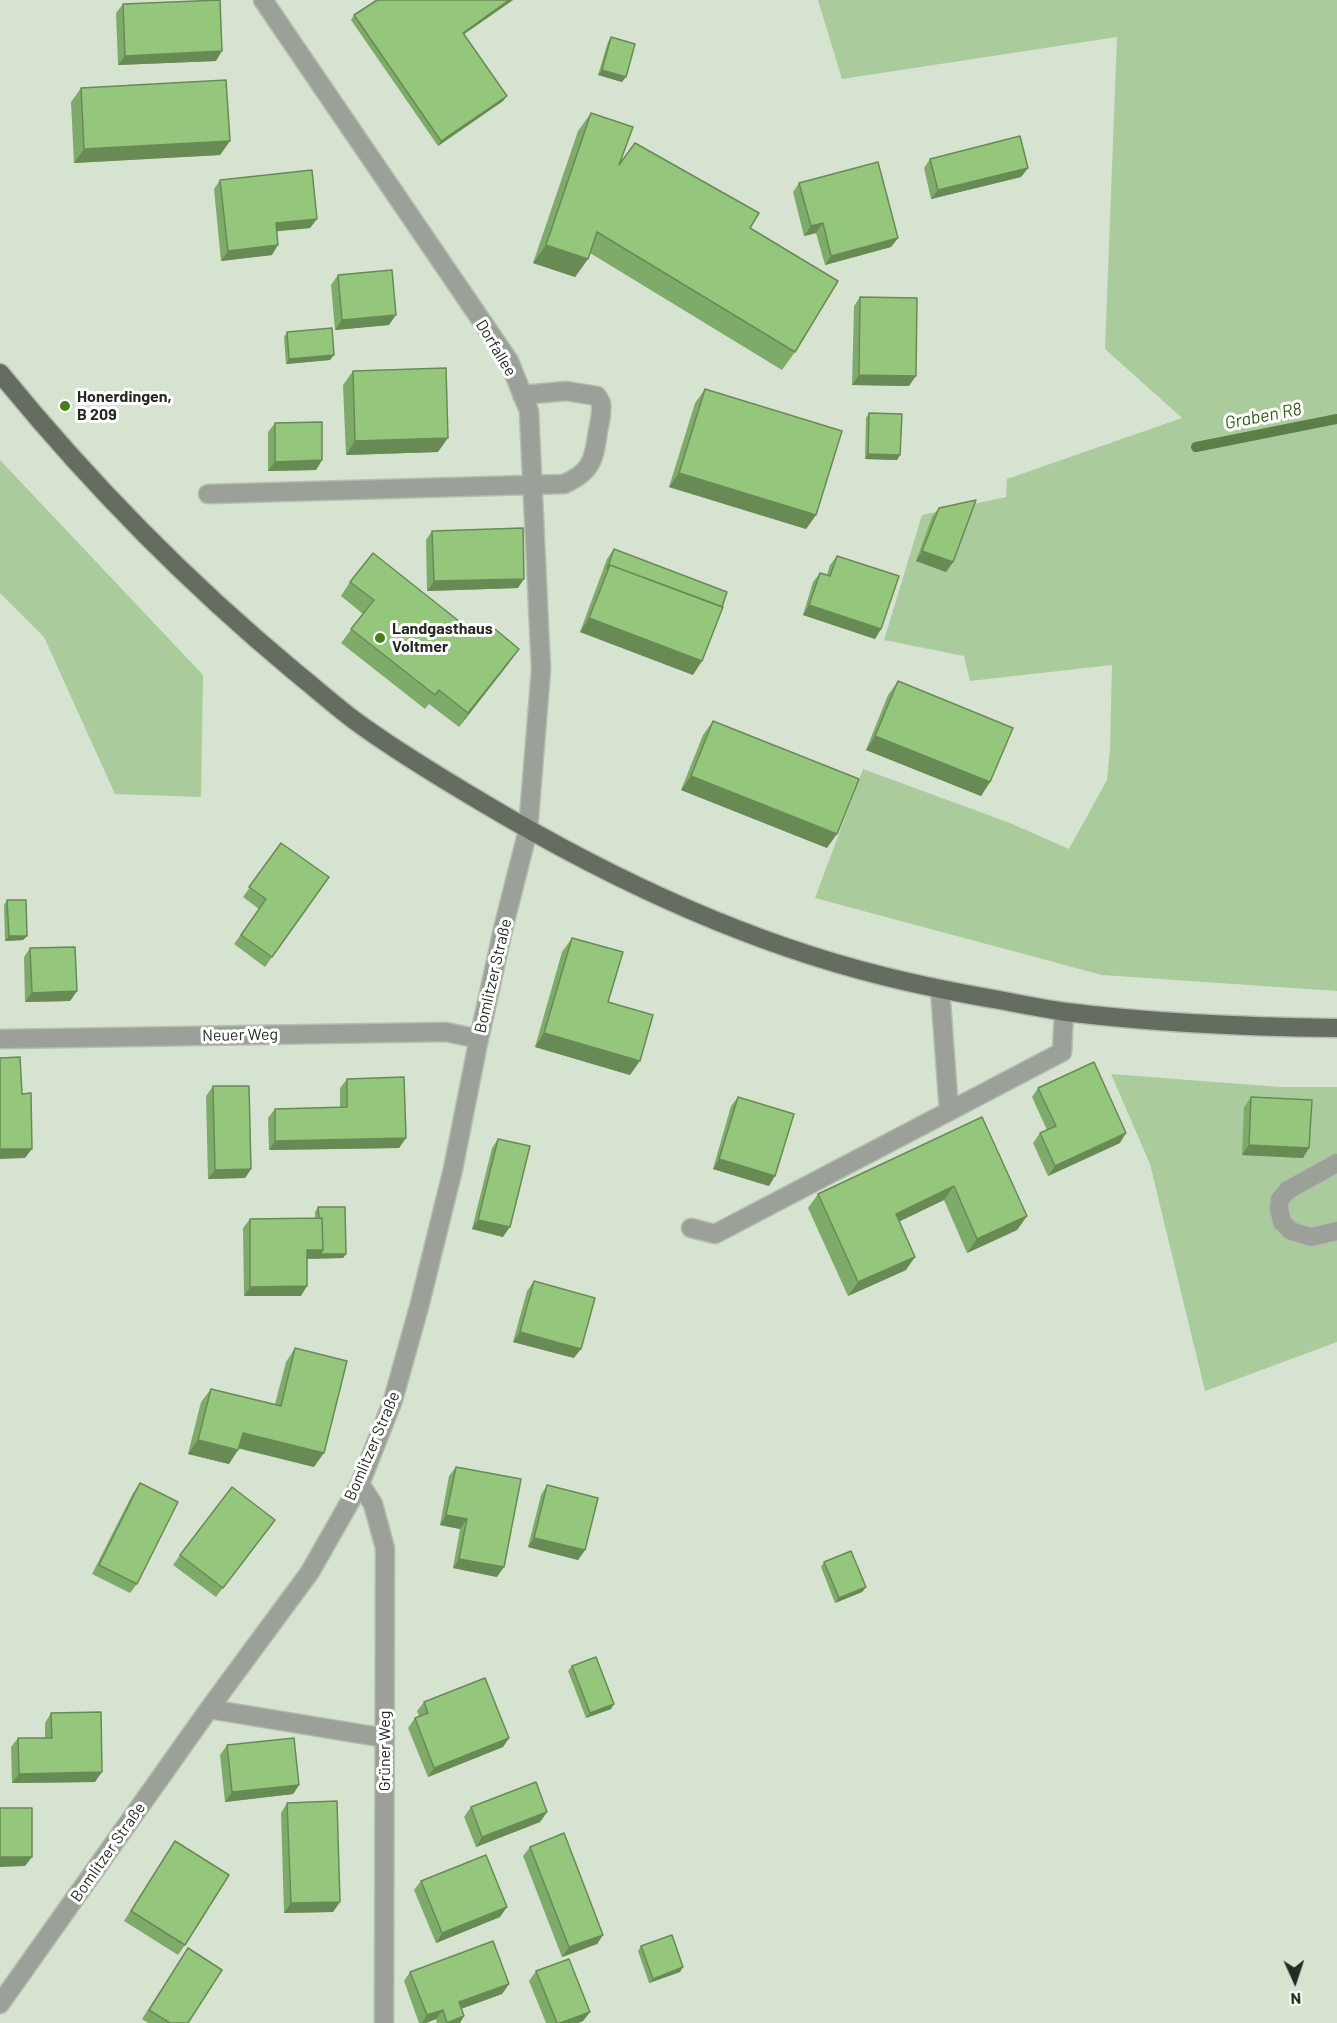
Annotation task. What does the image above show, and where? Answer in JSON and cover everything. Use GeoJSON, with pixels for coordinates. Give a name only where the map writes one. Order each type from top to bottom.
{"type":"FeatureCollection","features":[{"type":"Feature","properties":{"kind":"main road"},"geometry":{"type":"LineString","coordinates":[[0,373],[50,432],[183,573],[268,650],[354,720],[437,776],[528,830],[632,884],[717,922],[806,954],[880,976],[940,989],[1064,1012],[1206,1024],[1337,1028]]}},
{"type":"Feature","properties":{"kind":"street","name":"Dorfallee"},"geometry":{"type":"LineString","coordinates":[[263,0],[509,361],[529,411],[541,670],[528,830]]}},
{"type":"Feature","properties":{"kind":"street"},"geometry":{"type":"LineString","coordinates":[[208,494],[564,484],[577,478],[590,466],[594,457],[601,403],[597,396],[566,391],[522,395]]}},
{"type":"Feature","properties":{"kind":"street","name":"Bomlitzer Straße"},"geometry":{"type":"LineString","coordinates":[[0,2004],[209,1709],[310,1572],[360,1485],[393,1400],[419,1307],[453,1169],[504,926],[528,830]]}},
{"type":"Feature","properties":{"kind":"street"},"geometry":{"type":"LineString","coordinates":[[940,989],[949,1111]]}},
{"type":"Feature","properties":{"kind":"street"},"geometry":{"type":"LineString","coordinates":[[691,1228],[715,1234],[1062,1052],[1064,1012]]}},
{"type":"Feature","properties":{"kind":"street","name":"Neuer Weg"},"geometry":{"type":"LineString","coordinates":[[0,1040],[446,1032],[479,1039]]}},
{"type":"Feature","properties":{"kind":"street"},"geometry":{"type":"LineString","coordinates":[[1337,1163],[1288,1190],[1280,1199],[1279,1209],[1282,1222],[1291,1231],[1311,1237],[1337,1231]]}},
{"type":"Feature","properties":{"kind":"street","name":"Grüner Weg"},"geometry":{"type":"LineString","coordinates":[[360,1485],[373,1504],[385,1548],[384,2023]]}},
{"type":"Feature","properties":{"kind":"street"},"geometry":{"type":"LineString","coordinates":[[209,1709],[385,1738]]}},
{"type":"Feature","properties":{"kind":"green space"},"geometry":{"type":"Polygon","coordinates":[[[818,0],[1337,0],[1337,991],[1102,975],[815,898],[863,769],[1010,823],[1069,849],[1107,780],[1112,665],[970,681],[964,656],[884,640],[922,515],[1006,497],[1007,479],[1182,418],[1105,349],[1117,37],[842,79],[818,0]]]}},
{"type":"Feature","properties":{"kind":"green space"},"geometry":{"type":"Polygon","coordinates":[[[0,460],[203,675],[201,797],[115,794],[44,637],[0,593],[0,460]]]}},
{"type":"Feature","properties":{"kind":"green space"},"geometry":{"type":"Polygon","coordinates":[[[1111,1074],[1280,1087],[1337,1087],[1337,1342],[1205,1391],[1150,1164],[1111,1074]]]}},
{"type":"Feature","properties":{"kind":"building"},"geometry":{"type":"Polygon","coordinates":[[[220,0],[222,51],[125,56],[123,4],[220,0]]]}},
{"type":"Feature","properties":{"kind":"building"},"geometry":{"type":"Polygon","coordinates":[[[377,0],[509,0],[463,33],[507,96],[441,141],[354,15],[377,0]]]}},
{"type":"Feature","properties":{"kind":"building"},"geometry":{"type":"Polygon","coordinates":[[[611,37],[635,44],[626,77],[602,70],[611,37]]]}},
{"type":"Feature","properties":{"kind":"building"},"geometry":{"type":"Polygon","coordinates":[[[226,80],[230,141],[84,149],[81,88],[226,80]]]}},
{"type":"Feature","properties":{"kind":"building"},"geometry":{"type":"Polygon","coordinates":[[[591,113],[633,127],[619,165],[635,143],[759,213],[750,228],[838,281],[795,352],[597,232],[588,259],[546,245],[591,113]]]}},
{"type":"Feature","properties":{"kind":"building"},"geometry":{"type":"Polygon","coordinates":[[[1020,136],[1028,168],[938,190],[930,159],[1020,136]]]}},
{"type":"Feature","properties":{"kind":"building"},"geometry":{"type":"Polygon","coordinates":[[[878,162],[898,238],[831,256],[823,223],[811,226],[799,183],[878,162]]]}},
{"type":"Feature","properties":{"kind":"building"},"geometry":{"type":"Polygon","coordinates":[[[312,170],[317,219],[276,223],[278,245],[228,251],[220,180],[312,170]]]}},
{"type":"Feature","properties":{"kind":"building"},"geometry":{"type":"Polygon","coordinates":[[[392,270],[396,315],[342,320],[338,275],[392,270]]]}},
{"type":"Feature","properties":{"kind":"building"},"geometry":{"type":"Polygon","coordinates":[[[860,297],[917,298],[916,376],[859,375],[860,297]]]}},
{"type":"Feature","properties":{"kind":"building"},"geometry":{"type":"Polygon","coordinates":[[[332,328],[334,355],[289,359],[287,332],[332,328]]]}},
{"type":"Feature","properties":{"kind":"building"},"geometry":{"type":"Polygon","coordinates":[[[446,368],[448,438],[355,441],[353,371],[446,368]]]}},
{"type":"Feature","properties":{"kind":"building"},"geometry":{"type":"Polygon","coordinates":[[[705,389],[842,431],[816,515],[679,473],[705,389]]]}},
{"type":"Feature","properties":{"kind":"building"},"geometry":{"type":"Polygon","coordinates":[[[869,413],[902,414],[900,455],[868,454],[869,413]]]}},
{"type":"Feature","properties":{"kind":"building"},"geometry":{"type":"Polygon","coordinates":[[[322,422],[322,460],[275,462],[275,423],[322,422]]]}},
{"type":"Feature","properties":{"kind":"building"},"geometry":{"type":"Polygon","coordinates":[[[976,500],[953,562],[922,551],[939,508],[976,500]]]}},
{"type":"Feature","properties":{"kind":"building"},"geometry":{"type":"Polygon","coordinates":[[[523,528],[524,579],[434,581],[432,531],[523,528]]]}},
{"type":"Feature","properties":{"kind":"building"},"geometry":{"type":"Polygon","coordinates":[[[614,549],[727,592],[722,607],[610,565],[607,569],[614,549]]]}},
{"type":"Feature","properties":{"kind":"building"},"geometry":{"type":"Polygon","coordinates":[[[373,553],[479,637],[489,624],[519,649],[468,713],[439,690],[435,695],[351,629],[374,600],[350,582],[373,553]]]}},
{"type":"Feature","properties":{"kind":"building"},"geometry":{"type":"Polygon","coordinates":[[[837,556],[899,576],[881,629],[809,605],[820,573],[830,576],[837,556]]]}},
{"type":"Feature","properties":{"kind":"building"},"geometry":{"type":"Polygon","coordinates":[[[610,565],[723,607],[702,661],[589,618],[610,565]]]}},
{"type":"Feature","properties":{"kind":"building"},"geometry":{"type":"Polygon","coordinates":[[[898,681],[1013,728],[990,782],[875,736],[898,681]]]}},
{"type":"Feature","properties":{"kind":"building"},"geometry":{"type":"Polygon","coordinates":[[[713,721],[859,779],[837,834],[691,776],[713,721]]]}},
{"type":"Feature","properties":{"kind":"building"},"geometry":{"type":"Polygon","coordinates":[[[281,843],[329,877],[272,957],[241,935],[266,899],[249,887],[281,843]]]}},
{"type":"Feature","properties":{"kind":"building"},"geometry":{"type":"Polygon","coordinates":[[[7,900],[26,900],[27,936],[9,936],[7,900]]]}},
{"type":"Feature","properties":{"kind":"building"},"geometry":{"type":"Polygon","coordinates":[[[572,938],[623,952],[608,1002],[653,1015],[640,1061],[544,1033],[572,938]]]}},
{"type":"Feature","properties":{"kind":"building"},"geometry":{"type":"Polygon","coordinates":[[[75,947],[77,991],[32,993],[30,948],[75,947]]]}},
{"type":"Feature","properties":{"kind":"building"},"geometry":{"type":"Polygon","coordinates":[[[20,1057],[22,1094],[31,1093],[32,1149],[0,1149],[0,1058],[20,1057]]]}},
{"type":"Feature","properties":{"kind":"building"},"geometry":{"type":"Polygon","coordinates":[[[1094,1062],[1126,1133],[1055,1166],[1040,1133],[1056,1126],[1038,1088],[1094,1062]]]}},
{"type":"Feature","properties":{"kind":"building"},"geometry":{"type":"Polygon","coordinates":[[[404,1077],[406,1138],[275,1141],[275,1109],[347,1107],[347,1079],[404,1077]]]}},
{"type":"Feature","properties":{"kind":"building"},"geometry":{"type":"Polygon","coordinates":[[[213,1086],[249,1086],[251,1169],[215,1170],[213,1086]]]}},
{"type":"Feature","properties":{"kind":"building"},"geometry":{"type":"Polygon","coordinates":[[[738,1097],[794,1114],[775,1176],[719,1159],[738,1097]]]}},
{"type":"Feature","properties":{"kind":"building"},"geometry":{"type":"Polygon","coordinates":[[[1251,1097],[1312,1100],[1309,1148],[1249,1145],[1251,1097]]]}},
{"type":"Feature","properties":{"kind":"building"},"geometry":{"type":"Polygon","coordinates":[[[982,1117],[1027,1216],[977,1239],[954,1186],[896,1214],[915,1257],[858,1282],[818,1194],[982,1117]]]}},
{"type":"Feature","properties":{"kind":"building"},"geometry":{"type":"Polygon","coordinates":[[[498,1139],[530,1146],[510,1227],[478,1220],[498,1139]]]}},
{"type":"Feature","properties":{"kind":"building"},"geometry":{"type":"Polygon","coordinates":[[[318,1207],[345,1207],[346,1254],[320,1254],[323,1250],[322,1218],[319,1218],[318,1207]]]}},
{"type":"Feature","properties":{"kind":"building"},"geometry":{"type":"Polygon","coordinates":[[[322,1218],[323,1250],[307,1250],[307,1286],[250,1287],[250,1219],[322,1218]]]}},
{"type":"Feature","properties":{"kind":"building"},"geometry":{"type":"Polygon","coordinates":[[[534,1281],[595,1298],[581,1349],[520,1332],[534,1281]]]}},
{"type":"Feature","properties":{"kind":"building"},"geometry":{"type":"Polygon","coordinates":[[[295,1348],[347,1361],[324,1453],[243,1433],[238,1450],[198,1440],[211,1389],[281,1406],[295,1348]]]}},
{"type":"Feature","properties":{"kind":"building"},"geometry":{"type":"Polygon","coordinates":[[[456,1467],[521,1479],[504,1567],[459,1559],[467,1519],[446,1515],[456,1467]]]}},
{"type":"Feature","properties":{"kind":"building"},"geometry":{"type":"Polygon","coordinates":[[[140,1483],[178,1502],[137,1584],[99,1565],[140,1483]]]}},
{"type":"Feature","properties":{"kind":"building"},"geometry":{"type":"Polygon","coordinates":[[[547,1485],[598,1498],[585,1550],[534,1538],[547,1485]]]}},
{"type":"Feature","properties":{"kind":"building"},"geometry":{"type":"Polygon","coordinates":[[[232,1487],[275,1520],[223,1588],[180,1555],[232,1487]]]}},
{"type":"Feature","properties":{"kind":"building"},"geometry":{"type":"Polygon","coordinates":[[[851,1551],[866,1587],[839,1598],[824,1562],[851,1551]]]}},
{"type":"Feature","properties":{"kind":"building"},"geometry":{"type":"Polygon","coordinates":[[[596,1657],[614,1704],[590,1713],[572,1666],[596,1657]]]}},
{"type":"Feature","properties":{"kind":"building"},"geometry":{"type":"Polygon","coordinates":[[[485,1678],[509,1738],[434,1768],[415,1718],[428,1713],[424,1702],[485,1678]]]}},
{"type":"Feature","properties":{"kind":"building"},"geometry":{"type":"Polygon","coordinates":[[[101,1712],[102,1772],[19,1774],[18,1738],[52,1738],[51,1713],[101,1712]]]}},
{"type":"Feature","properties":{"kind":"building"},"geometry":{"type":"Polygon","coordinates":[[[294,1738],[299,1785],[232,1792],[227,1745],[294,1738]]]}},
{"type":"Feature","properties":{"kind":"building"},"geometry":{"type":"Polygon","coordinates":[[[536,1782],[547,1812],[482,1837],[471,1807],[536,1782]]]}},
{"type":"Feature","properties":{"kind":"building"},"geometry":{"type":"Polygon","coordinates":[[[337,1801],[340,1902],[291,1903],[287,1803],[337,1801]]]}},
{"type":"Feature","properties":{"kind":"building"},"geometry":{"type":"Polygon","coordinates":[[[0,1808],[32,1808],[32,1857],[0,1857],[0,1808]]]}},
{"type":"Feature","properties":{"kind":"building"},"geometry":{"type":"Polygon","coordinates":[[[564,1833],[603,1935],[569,1947],[530,1847],[564,1833]]]}},
{"type":"Feature","properties":{"kind":"building"},"geometry":{"type":"Polygon","coordinates":[[[175,1841],[229,1875],[185,1945],[131,1911],[175,1841]]]}},
{"type":"Feature","properties":{"kind":"building"},"geometry":{"type":"Polygon","coordinates":[[[486,1855],[507,1907],[442,1933],[421,1881],[486,1855]]]}},
{"type":"Feature","properties":{"kind":"building"},"geometry":{"type":"Polygon","coordinates":[[[672,1935],[683,1967],[653,1979],[641,1946],[672,1935]]]}},
{"type":"Feature","properties":{"kind":"building"},"geometry":{"type":"Polygon","coordinates":[[[493,1941],[509,1984],[459,2002],[464,2016],[447,2023],[443,2010],[427,2015],[410,1972],[493,1941]]]}},
{"type":"Feature","properties":{"kind":"building"},"geometry":{"type":"Polygon","coordinates":[[[188,1948],[222,1970],[188,2023],[170,2023],[149,2010],[188,1948]]]}},
{"type":"Feature","properties":{"kind":"building"},"geometry":{"type":"Polygon","coordinates":[[[569,1959],[590,2012],[557,2023],[536,1971],[569,1959]]]}},
{"type":"Feature","properties":{"kind":"waterway","name":"Graben R8"},"geometry":{"type":"LineString","coordinates":[[1196,447],[1337,419]]}},
{"type":"Feature","properties":{"kind":"place","name":"Honerdingen, B 209"},"geometry":{"type":"Point","coordinates":[65,406]}},
{"type":"Feature","properties":{"kind":"place","name":"Landgasthaus Voltmer"},"geometry":{"type":"Point","coordinates":[380,638]}}]}
